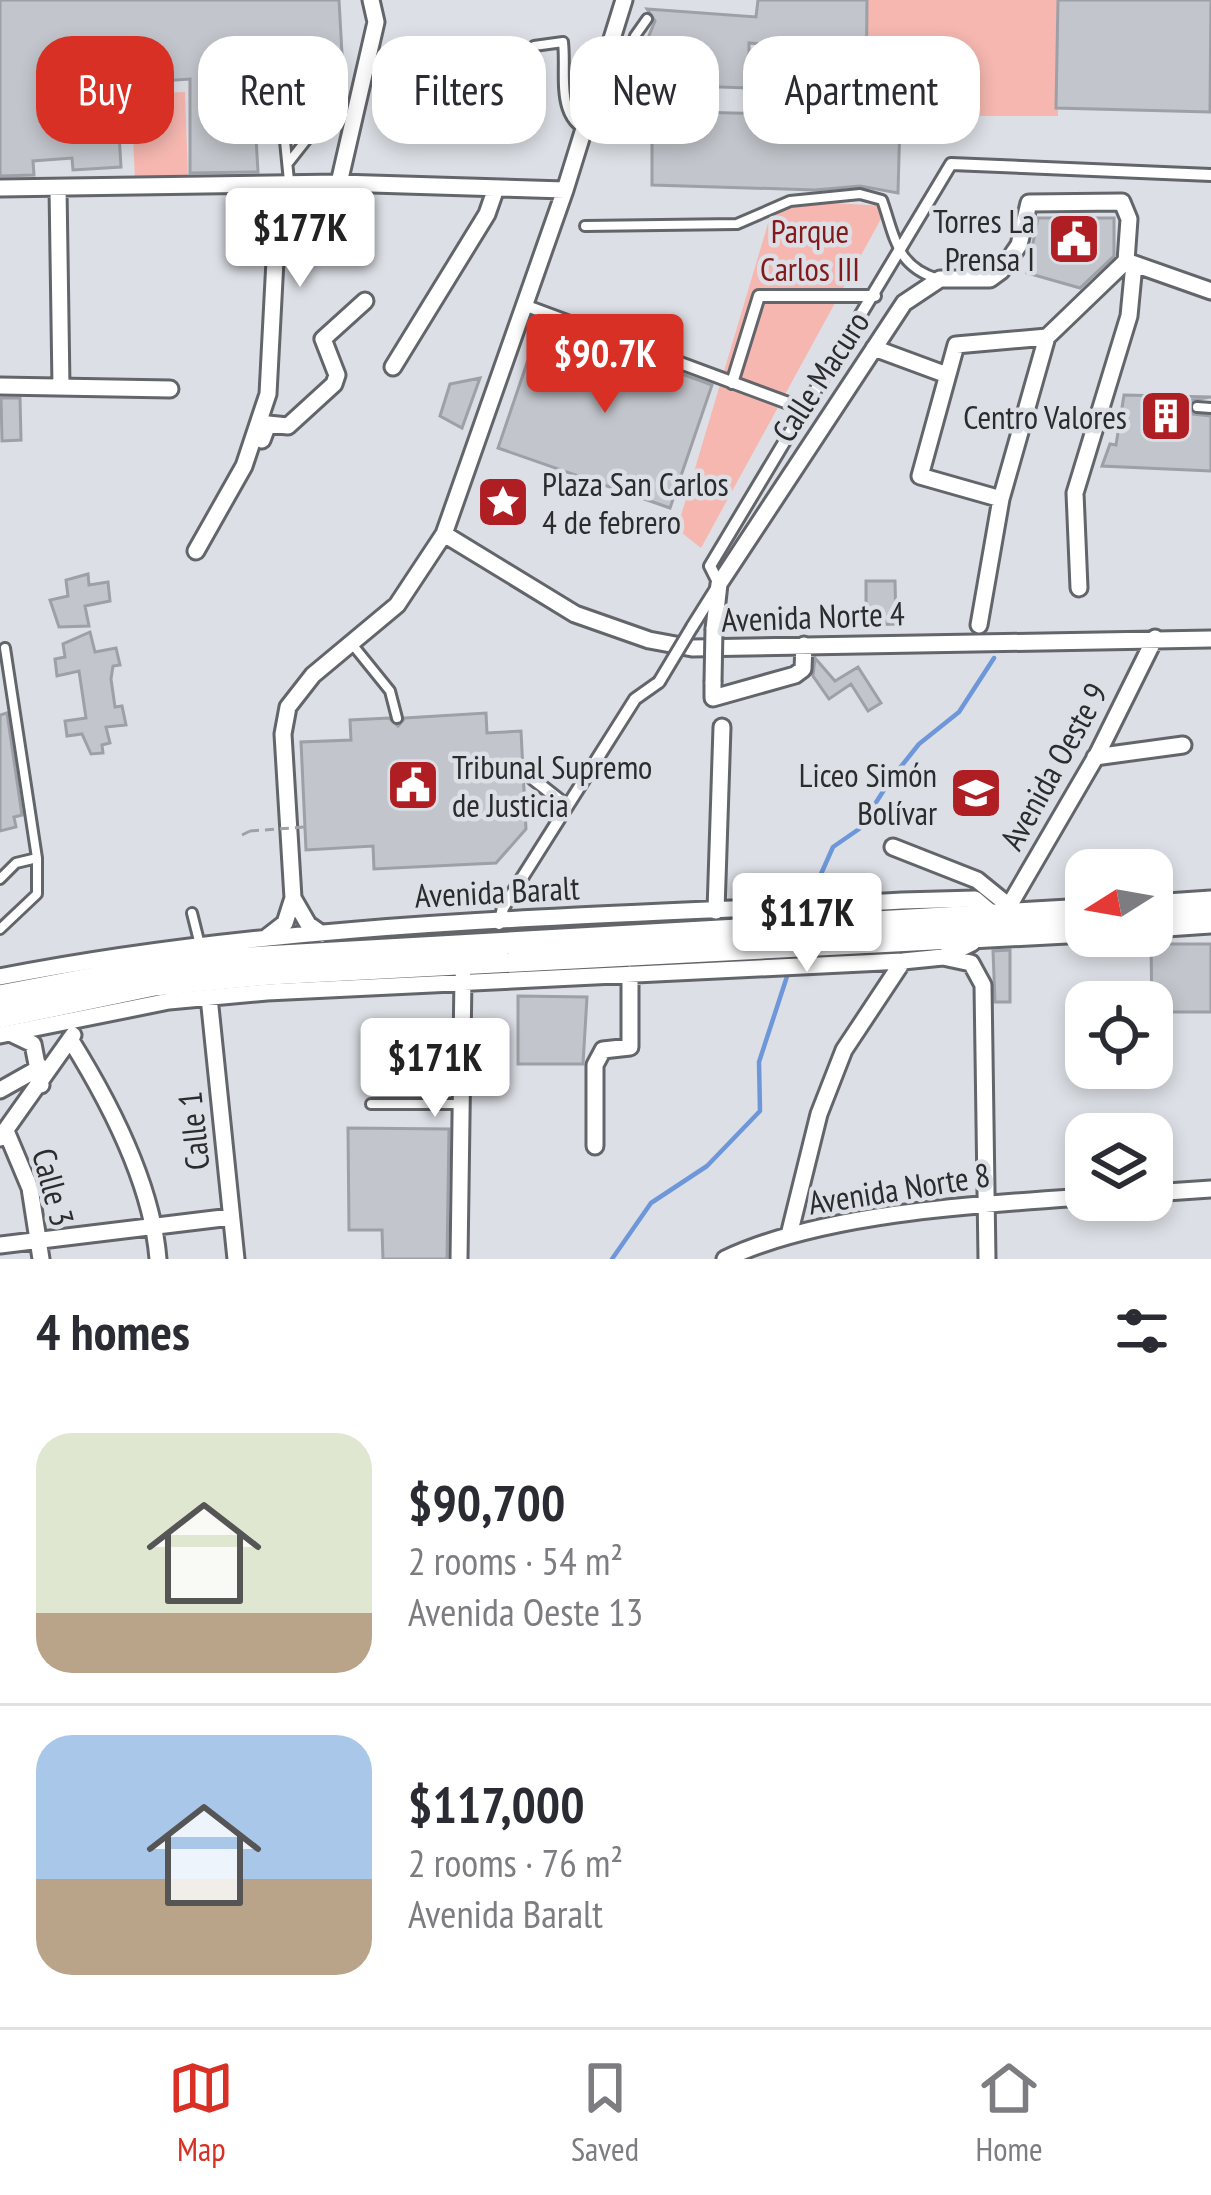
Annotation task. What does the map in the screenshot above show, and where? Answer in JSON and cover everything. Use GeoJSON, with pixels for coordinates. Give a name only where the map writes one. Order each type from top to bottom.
{"type":"FeatureCollection","features":[{"type":"Feature","properties":{"kind":"main road"},"geometry":{"type":"LineString","coordinates":[[1173,905],[1211,902]]}},
{"type":"Feature","properties":{"kind":"main road","name":"Avenida Baralt"},"geometry":{"type":"LineString","coordinates":[[3,1029],[154,985],[463,955],[736,918],[898,909],[1065,910]]}},
{"type":"Feature","properties":{"kind":"main road"},"geometry":{"type":"LineString","coordinates":[[1173,925],[1211,922]]}},
{"type":"Feature","properties":{"kind":"main road","name":"Avenida Baralt"},"geometry":{"type":"LineString","coordinates":[[0,996],[158,966],[463,955],[723,960],[880,952],[1065,933]]}},
{"type":"Feature","properties":{"kind":"main road"},"geometry":{"type":"LineString","coordinates":[[269,974],[311,990]]}},
{"type":"Feature","properties":{"kind":"street"},"geometry":{"type":"LineString","coordinates":[[339,183],[376,22],[371,0]]}},
{"type":"Feature","properties":{"kind":"street"},"geometry":{"type":"LineString","coordinates":[[613,36],[624,0]]}},
{"type":"Feature","properties":{"kind":"street"},"geometry":{"type":"LineString","coordinates":[[264,938],[285,923],[293,898],[285,721],[298,690],[397,605],[444,534],[580,144]]}},
{"type":"Feature","properties":{"kind":"street"},"geometry":{"type":"LineString","coordinates":[[803,645],[803,669],[795,675],[713,698],[719,584],[710,566],[951,164],[1211,175]]}},
{"type":"Feature","properties":{"kind":"street"},"geometry":{"type":"LineString","coordinates":[[0,188],[339,183],[565,190]]}},
{"type":"Feature","properties":{"kind":"street"},"geometry":{"type":"LineString","coordinates":[[196,551],[244,466],[268,394],[284,184]]}},
{"type":"Feature","properties":{"kind":"street"},"geometry":{"type":"LineString","coordinates":[[58,188],[61,386]]}},
{"type":"Feature","properties":{"kind":"street"},"geometry":{"type":"LineString","coordinates":[[393,367],[487,214],[495,190]]}},
{"type":"Feature","properties":{"kind":"street"},"geometry":{"type":"LineString","coordinates":[[940,280],[978,280],[1001,271],[1019,245],[1029,203],[1122,202],[1129,220],[1130,316],[1075,493],[1079,588]]}},
{"type":"Feature","properties":{"kind":"street"},"geometry":{"type":"LineString","coordinates":[[1130,262],[1211,291]]}},
{"type":"Feature","properties":{"kind":"street"},"geometry":{"type":"LineString","coordinates":[[979,626],[1001,499],[1048,337],[1130,262]]}},
{"type":"Feature","properties":{"kind":"street","name":"Calle Macuro"},"geometry":{"type":"LineString","coordinates":[[719,584],[904,303],[940,280]]}},
{"type":"Feature","properties":{"kind":"street"},"geometry":{"type":"LineString","coordinates":[[732,382],[759,296],[875,296]]}},
{"type":"Feature","properties":{"kind":"street"},"geometry":{"type":"LineString","coordinates":[[244,466],[257,453],[268,424],[288,426],[334,384],[337,375],[323,339],[365,301]]}},
{"type":"Feature","properties":{"kind":"street"},"geometry":{"type":"LineString","coordinates":[[524,305],[807,410]]}},
{"type":"Feature","properties":{"kind":"street"},"geometry":{"type":"LineString","coordinates":[[1001,499],[920,476],[947,375],[956,345],[1048,337]]}},
{"type":"Feature","properties":{"kind":"street"},"geometry":{"type":"LineString","coordinates":[[874,348],[947,375]]}},
{"type":"Feature","properties":{"kind":"street"},"geometry":{"type":"LineString","coordinates":[[0,386],[170,388]]}},
{"type":"Feature","properties":{"kind":"street","name":"Avenida Norte 4"},"geometry":{"type":"LineString","coordinates":[[444,534],[574,614],[634,636],[701,649],[1211,639]]}},
{"type":"Feature","properties":{"kind":"street"},"geometry":{"type":"LineString","coordinates":[[499,924],[566,805],[634,699],[659,682],[719,584]]}},
{"type":"Feature","properties":{"kind":"street","name":"Avenida Oeste 9"},"geometry":{"type":"LineString","coordinates":[[1001,911],[1095,757],[1155,638]]}},
{"type":"Feature","properties":{"kind":"street"},"geometry":{"type":"LineString","coordinates":[[716,911],[722,727]]}},
{"type":"Feature","properties":{"kind":"street"},"geometry":{"type":"LineString","coordinates":[[1095,757],[1183,745]]}},
{"type":"Feature","properties":{"kind":"street"},"geometry":{"type":"LineString","coordinates":[[532,778],[566,805]]}},
{"type":"Feature","properties":{"kind":"street"},"geometry":{"type":"LineString","coordinates":[[892,847],[977,880],[1001,911]]}},
{"type":"Feature","properties":{"kind":"street"},"geometry":{"type":"LineString","coordinates":[[293,898],[308,924],[322,934]]}},
{"type":"Feature","properties":{"kind":"street","name":"Avenida Baralt"},"geometry":{"type":"LineString","coordinates":[[3,1029],[209,997],[311,990],[463,955],[499,924],[716,911],[736,918]]}},
{"type":"Feature","properties":{"kind":"street","name":"Avenida Baralt"},"geometry":{"type":"LineString","coordinates":[[0,977],[264,938],[322,934],[630,974],[723,960]]}},
{"type":"Feature","properties":{"kind":"street","name":"Avenida Baralt"},"geometry":{"type":"LineString","coordinates":[[880,952],[903,962],[943,957],[979,941]]}},
{"type":"Feature","properties":{"kind":"street"},"geometry":{"type":"LineString","coordinates":[[459,1259],[463,955]]}},
{"type":"Feature","properties":{"kind":"street"},"geometry":{"type":"LineString","coordinates":[[943,957],[971,963],[983,985],[987,1259]]}},
{"type":"Feature","properties":{"kind":"street"},"geometry":{"type":"LineString","coordinates":[[789,1235],[818,1114],[844,1050],[903,962]]}},
{"type":"Feature","properties":{"kind":"street"},"geometry":{"type":"LineString","coordinates":[[595,1146],[595,1065],[603,1049],[631,1047],[630,974]]}},
{"type":"Feature","properties":{"kind":"street","name":"Calle 1"},"geometry":{"type":"LineString","coordinates":[[209,997],[236,1259]]}},
{"type":"Feature","properties":{"kind":"street"},"geometry":{"type":"LineString","coordinates":[[3,1135],[84,1017]]}},
{"type":"Feature","properties":{"kind":"street"},"geometry":{"type":"LineString","coordinates":[[3,1029],[32,1044],[41,1067],[40,1086]]}},
{"type":"Feature","properties":{"kind":"street"},"geometry":{"type":"LineString","coordinates":[[70,1040],[103,1096],[155,1227],[158,1259]]}},
{"type":"Feature","properties":{"kind":"street"},"geometry":{"type":"LineString","coordinates":[[0,1090],[41,1067]]}},
{"type":"Feature","properties":{"kind":"street","name":"Calle 3"},"geometry":{"type":"LineString","coordinates":[[3,1135],[29,1188],[41,1259]]}},
{"type":"Feature","properties":{"kind":"street"},"geometry":{"type":"LineString","coordinates":[[1173,1192],[1211,1189]]}},
{"type":"Feature","properties":{"kind":"street","name":"Avenida Norte 8"},"geometry":{"type":"LineString","coordinates":[[725,1259],[789,1235],[987,1203],[1065,1198]]}},
{"type":"Feature","properties":{"kind":"street"},"geometry":{"type":"LineString","coordinates":[[0,1245],[231,1216]]}},
{"type":"Feature","properties":{"kind":"lane"},"geometry":{"type":"LineString","coordinates":[[640,36],[646,19]]}},
{"type":"Feature","properties":{"kind":"lane"},"geometry":{"type":"LineString","coordinates":[[546,44],[563,42],[564,103],[570,111]]}},
{"type":"Feature","properties":{"kind":"lane"},"geometry":{"type":"LineString","coordinates":[[284,184],[289,162],[283,121],[304,115],[311,134],[289,162]]}},
{"type":"Feature","properties":{"kind":"lane"},"geometry":{"type":"LineString","coordinates":[[585,226],[737,224],[790,201],[860,194],[882,200],[900,254],[922,274],[940,280]]}},
{"type":"Feature","properties":{"kind":"lane"},"geometry":{"type":"LineString","coordinates":[[1197,407],[1211,408]]}},
{"type":"Feature","properties":{"kind":"lane"},"geometry":{"type":"LineString","coordinates":[[352,644],[390,691],[397,718]]}},
{"type":"Feature","properties":{"kind":"lane"},"geometry":{"type":"LineString","coordinates":[[0,929],[22,914],[37,894],[37,858],[4,648]]}},
{"type":"Feature","properties":{"kind":"lane"},"geometry":{"type":"LineString","coordinates":[[0,879],[16,863],[37,858]]}},
{"type":"Feature","properties":{"kind":"lane"},"geometry":{"type":"LineString","coordinates":[[192,913],[200,947]]}},
{"type":"Feature","properties":{"kind":"lane"},"geometry":{"type":"LineString","coordinates":[[371,1104],[461,1104]]}},
{"type":"Feature","properties":{"kind":"path"},"geometry":{"type":"LineString","coordinates":[[242,835],[305,826]]}},
{"type":"Feature","properties":{"kind":"green space"},"geometry":{"type":"Polygon","coordinates":[[[867,0],[1058,0],[1058,116],[980,116],[980,36],[867,36],[867,0]]]}},
{"type":"Feature","properties":{"kind":"green space"},"geometry":{"type":"Polygon","coordinates":[[[174,92],[185,92],[188,178],[135,180],[133,144],[174,144],[174,92]]]}},
{"type":"Feature","properties":{"kind":"green space","name":"Parque Carlos III"},"geometry":{"type":"Polygon","coordinates":[[[775,200],[888,206],[701,548],[677,529],[775,200]]]}},
{"type":"Feature","properties":{"kind":"building"},"geometry":{"type":"Polygon","coordinates":[[[0,0],[339,0],[341,36],[198,36],[198,144],[256,144],[258,172],[190,173],[190,79],[174,80],[174,36],[36,36],[36,144],[120,144],[121,167],[73,170],[72,158],[33,161],[34,175],[0,176],[0,0]]]}},
{"type":"Feature","properties":{"kind":"building"},"geometry":{"type":"Polygon","coordinates":[[[758,0],[867,0],[867,36],[743,36],[743,88],[719,87],[719,36],[649,36],[655,21],[647,9],[756,17],[758,0]]]}},
{"type":"Feature","properties":{"kind":"building"},"geometry":{"type":"Polygon","coordinates":[[[1058,0],[1211,0],[1210,112],[1056,108],[1058,0]]]}},
{"type":"Feature","properties":{"kind":"building"},"geometry":{"type":"Polygon","coordinates":[[[719,113],[743,113],[743,144],[899,144],[898,193],[860,186],[815,190],[652,185],[652,144],[719,144],[719,113]]]}},
{"type":"Feature","properties":{"kind":"building","name":"Torres La Prensa I"},"geometry":{"type":"Polygon","coordinates":[[[1038,218],[1114,218],[1114,256],[1080,288],[1027,273],[1038,218]]]}},
{"type":"Feature","properties":{"kind":"building"},"geometry":{"type":"Polygon","coordinates":[[[541,322],[712,385],[670,508],[498,448],[541,322]]]}},
{"type":"Feature","properties":{"kind":"building"},"geometry":{"type":"Polygon","coordinates":[[[480,378],[462,428],[440,416],[450,384],[480,378]]]}},
{"type":"Feature","properties":{"kind":"building","name":"Centro Valores"},"geometry":{"type":"Polygon","coordinates":[[[1124,395],[1211,397],[1192,400],[1189,408],[1193,414],[1211,416],[1211,471],[1102,466],[1110,444],[1116,445],[1124,395]]]}},
{"type":"Feature","properties":{"kind":"building"},"geometry":{"type":"Polygon","coordinates":[[[1,398],[20,398],[21,440],[2,441],[1,398]]]}},
{"type":"Feature","properties":{"kind":"building"},"geometry":{"type":"Polygon","coordinates":[[[88,574],[89,585],[108,582],[110,601],[85,606],[89,626],[59,627],[50,600],[68,596],[66,580],[88,574]]]}},
{"type":"Feature","properties":{"kind":"building"},"geometry":{"type":"Polygon","coordinates":[[[866,581],[895,581],[896,624],[866,625],[866,581]]]}},
{"type":"Feature","properties":{"kind":"building"},"geometry":{"type":"Polygon","coordinates":[[[90,632],[95,652],[116,648],[120,665],[113,666],[111,679],[115,707],[122,706],[126,725],[106,727],[110,743],[102,745],[103,753],[91,754],[82,734],[67,736],[65,721],[86,718],[79,671],[57,676],[55,659],[65,657],[63,644],[90,632]]]}},
{"type":"Feature","properties":{"kind":"building"},"geometry":{"type":"Polygon","coordinates":[[[815,658],[835,681],[858,667],[881,703],[868,711],[851,684],[829,699],[813,676],[815,658]]]}},
{"type":"Feature","properties":{"kind":"building"},"geometry":{"type":"Polygon","coordinates":[[[7,713],[22,815],[14,817],[16,827],[0,831],[0,715],[7,713]]]}},
{"type":"Feature","properties":{"kind":"building","name":"Tribunal Supremo de Justicia"},"geometry":{"type":"Polygon","coordinates":[[[486,713],[487,733],[521,731],[526,829],[496,863],[374,869],[373,846],[306,850],[301,742],[351,740],[350,720],[389,718],[398,726],[405,718],[486,713]]]}},
{"type":"Feature","properties":{"kind":"building"},"geometry":{"type":"Polygon","coordinates":[[[1173,944],[1211,944],[1211,1012],[1173,1012],[1173,981],[1152,981],[1151,957],[1173,957],[1173,944]]]}},
{"type":"Feature","properties":{"kind":"building"},"geometry":{"type":"Polygon","coordinates":[[[1010,950],[1010,1002],[995,1002],[993,951],[1010,950]]]}},
{"type":"Feature","properties":{"kind":"building"},"geometry":{"type":"Polygon","coordinates":[[[518,996],[587,997],[583,1064],[518,1064],[518,996]]]}},
{"type":"Feature","properties":{"kind":"building"},"geometry":{"type":"Polygon","coordinates":[[[348,1128],[449,1129],[447,1259],[383,1259],[382,1230],[349,1230],[348,1128]]]}},
{"type":"Feature","properties":{"kind":"waterway"},"geometry":{"type":"LineString","coordinates":[[809,901],[833,847],[859,829],[919,744],[959,712],[994,658]]}},
{"type":"Feature","properties":{"kind":"waterway"},"geometry":{"type":"LineString","coordinates":[[612,1259],[651,1203],[707,1166],[760,1111],[759,1062],[795,952]]}},
{"type":"Feature","properties":{"kind":"place","name":"Torres La Prensa I"},"geometry":{"type":"Point","coordinates":[1074,239]}},
{"type":"Feature","properties":{"kind":"place","name":"Centro Valores"},"geometry":{"type":"Point","coordinates":[1166,416]}},
{"type":"Feature","properties":{"kind":"place","name":"Plaza San Carlos 4 de febrero"},"geometry":{"type":"Point","coordinates":[503,502]}},
{"type":"Feature","properties":{"kind":"place","name":"Tribunal Supremo de Justicia"},"geometry":{"type":"Point","coordinates":[413,785]}},
{"type":"Feature","properties":{"kind":"place","name":"Liceo Simón Bolívar"},"geometry":{"type":"Point","coordinates":[976,793]}}]}
